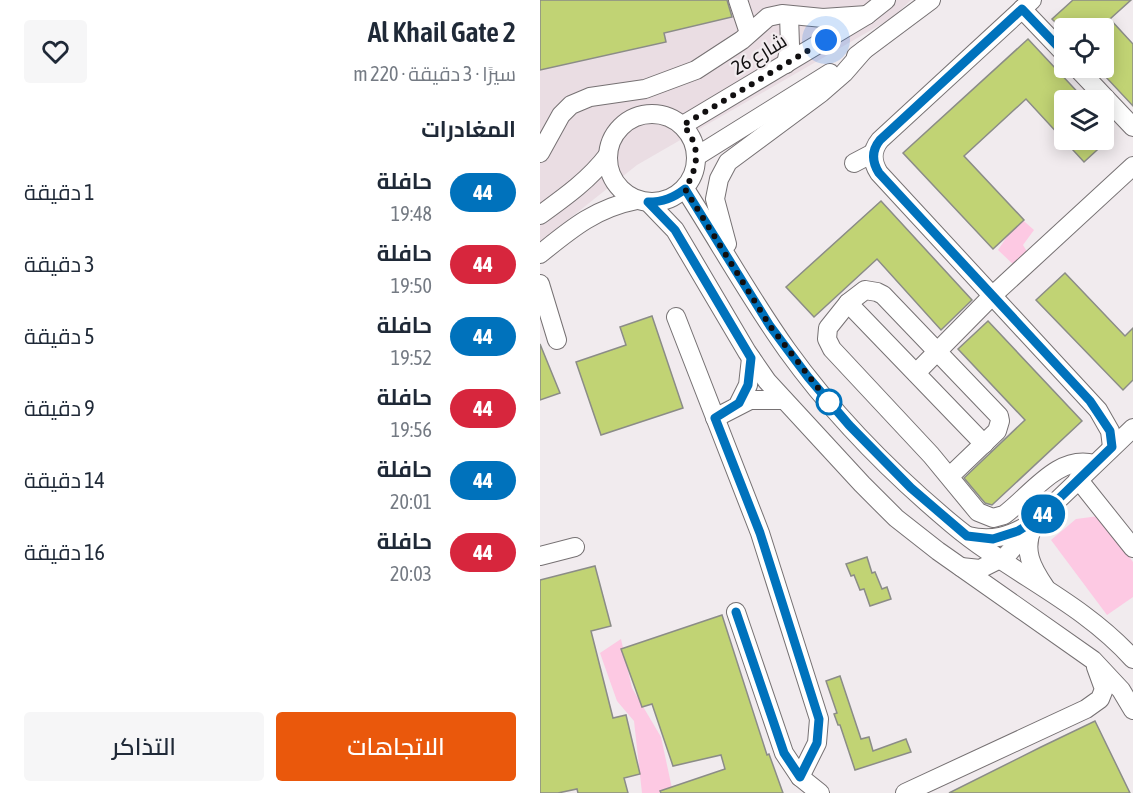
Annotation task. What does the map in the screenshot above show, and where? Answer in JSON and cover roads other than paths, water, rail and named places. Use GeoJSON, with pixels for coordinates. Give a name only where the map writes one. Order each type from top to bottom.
{"type":"FeatureCollection","features":[{"type":"Feature","properties":{"kind":"street"},"geometry":{"type":"LineString","coordinates":[[738,0],[749,33]]}},
{"type":"Feature","properties":{"kind":"street","name":"شارع 26"},"geometry":{"type":"LineString","coordinates":[[683,125],[867,15],[886,0]]}},
{"type":"Feature","properties":{"kind":"street"},"geometry":{"type":"LineString","coordinates":[[697,156],[864,50],[931,0]]}},
{"type":"Feature","properties":{"kind":"street"},"geometry":{"type":"LineString","coordinates":[[854,163],[873,153],[880,140],[1027,4],[1054,40]]}},
{"type":"Feature","properties":{"kind":"street"},"geometry":{"type":"LineString","coordinates":[[540,153],[561,115],[577,101],[645,89],[671,81],[720,56],[768,17],[782,14],[823,18],[867,15]]}},
{"type":"Feature","properties":{"kind":"street"},"geometry":{"type":"LineString","coordinates":[[786,64],[790,45],[789,15]]}},
{"type":"Feature","properties":{"kind":"street"},"geometry":{"type":"LineString","coordinates":[[735,268],[716,208],[716,189],[723,170],[735,156],[833,83],[864,50]]}},
{"type":"Feature","properties":{"kind":"street"},"geometry":{"type":"LineString","coordinates":[[1086,78],[1133,127]]}},
{"type":"Feature","properties":{"kind":"street"},"geometry":{"type":"LineString","coordinates":[[540,254],[578,224],[615,204],[643,201],[660,202],[685,189],[694,174],[697,156],[693,139],[683,125],[671,117],[642,114],[629,120],[618,129],[611,141],[608,155],[612,177],[618,187],[643,201],[675,230],[751,358],[784,400],[896,518],[959,567],[1094,660],[1121,690],[1133,710]]}},
{"type":"Feature","properties":{"kind":"street"},"geometry":{"type":"LineString","coordinates":[[873,153],[875,167],[879,173],[1098,410],[1110,431],[1112,447]]}},
{"type":"Feature","properties":{"kind":"street"},"geometry":{"type":"LineString","coordinates":[[540,215],[582,184],[608,155]]}},
{"type":"Feature","properties":{"kind":"street"},"geometry":{"type":"LineString","coordinates":[[916,373],[993,295],[1133,166]]}},
{"type":"Feature","properties":{"kind":"street"},"geometry":{"type":"LineString","coordinates":[[685,189],[776,334],[828,401],[911,488],[967,536],[1000,561],[1102,628],[1133,659]]}},
{"type":"Feature","properties":{"kind":"street"},"geometry":{"type":"LineString","coordinates":[[540,284],[557,340]]}},
{"type":"Feature","properties":{"kind":"street"},"geometry":{"type":"LineString","coordinates":[[950,476],[997,431],[999,416],[877,292],[865,290],[858,293],[828,328],[827,339],[832,349],[950,476],[978,512],[993,518],[1004,515],[1065,465],[1079,461],[1094,464]]}},
{"type":"Feature","properties":{"kind":"street"},"geometry":{"type":"LineString","coordinates":[[848,303],[984,444]]}},
{"type":"Feature","properties":{"kind":"street"},"geometry":{"type":"LineString","coordinates":[[676,317],[760,533],[819,719],[817,743],[800,777]]}},
{"type":"Feature","properties":{"kind":"street"},"geometry":{"type":"LineString","coordinates":[[739,403],[748,385],[751,358]]}},
{"type":"Feature","properties":{"kind":"street"},"geometry":{"type":"LineString","coordinates":[[715,418],[739,403],[760,398],[784,400]]}},
{"type":"Feature","properties":{"kind":"street"},"geometry":{"type":"LineString","coordinates":[[959,567],[980,569],[1000,561],[1012,551],[1039,518],[1078,479],[1133,428]]}},
{"type":"Feature","properties":{"kind":"street"},"geometry":{"type":"LineString","coordinates":[[1078,479],[1133,548]]}},
{"type":"Feature","properties":{"kind":"street"},"geometry":{"type":"LineString","coordinates":[[967,536],[984,539],[1002,538],[1039,518]]}},
{"type":"Feature","properties":{"kind":"street"},"geometry":{"type":"LineString","coordinates":[[1039,518],[1029,539],[1029,555],[1034,570],[1048,591]]}},
{"type":"Feature","properties":{"kind":"street"},"geometry":{"type":"LineString","coordinates":[[540,556],[575,547]]}},
{"type":"Feature","properties":{"kind":"street"},"geometry":{"type":"LineString","coordinates":[[736,612],[784,753],[800,777],[820,793]]}},
{"type":"Feature","properties":{"kind":"street"},"geometry":{"type":"LineString","coordinates":[[904,793],[1086,709],[1100,699],[1104,688],[1094,660]]}},
{"type":"Feature","properties":{"kind":"street"},"geometry":{"type":"LineString","coordinates":[[1086,709],[1110,706],[1133,716]]}}]}
